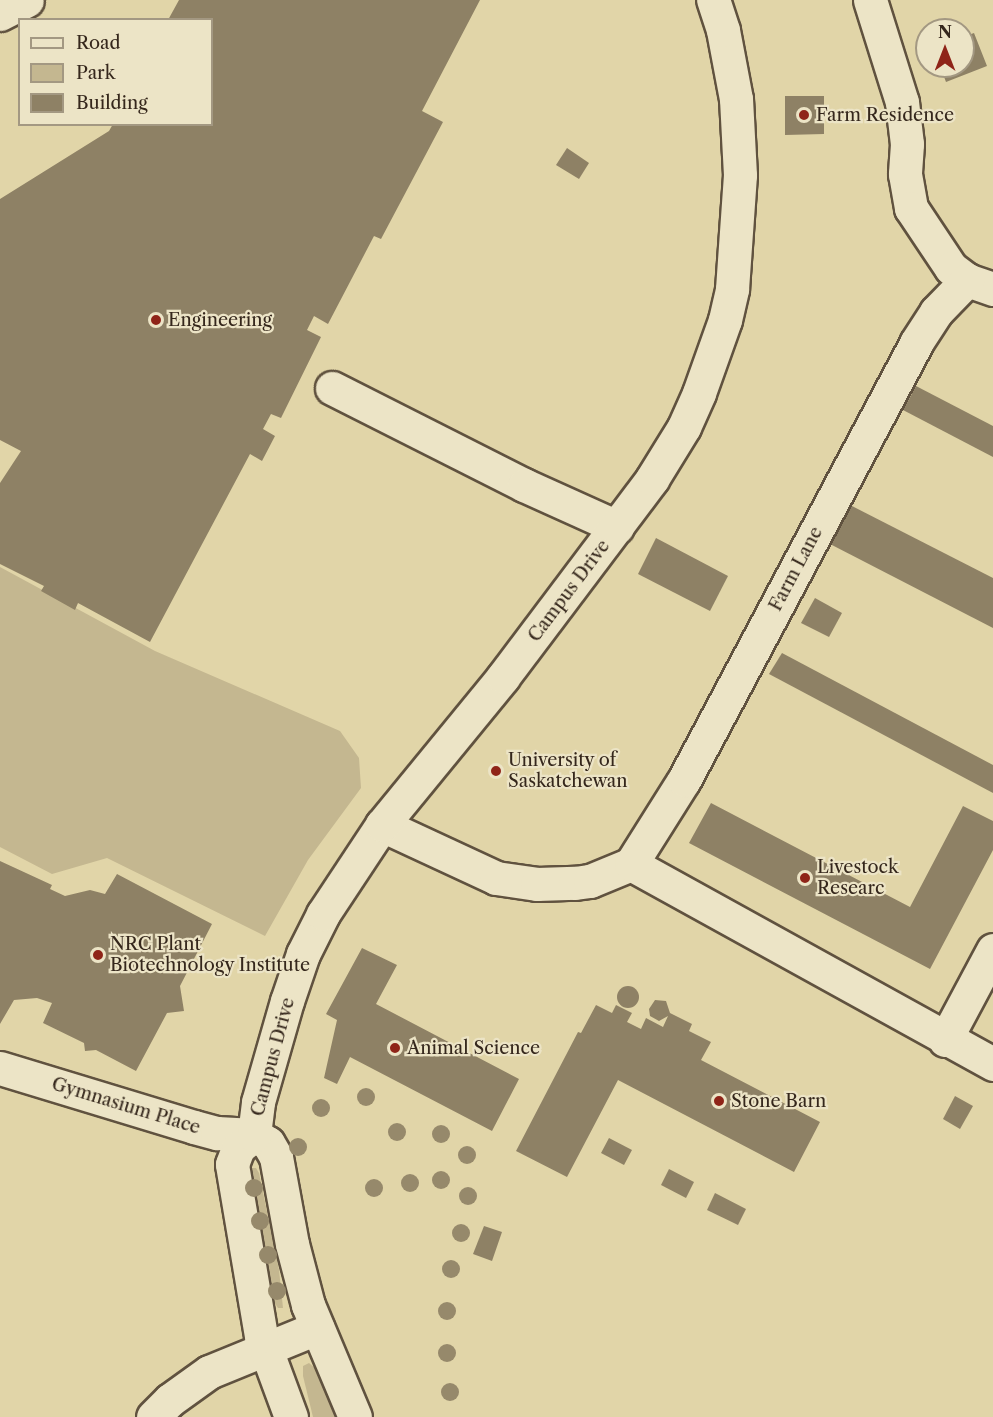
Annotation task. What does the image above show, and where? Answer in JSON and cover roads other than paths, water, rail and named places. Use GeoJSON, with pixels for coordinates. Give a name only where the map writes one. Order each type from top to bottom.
{"type":"FeatureCollection","features":[{"type":"Feature","properties":{"kind":"street"},"geometry":{"type":"LineString","coordinates":[[0,14],[27,0]]}},
{"type":"Feature","properties":{"kind":"street","name":"Campus Drive"},"geometry":{"type":"LineString","coordinates":[[291,1417],[264,1347],[249,1272],[232,1164],[238,1148],[254,1135],[261,1090],[303,954],[323,914],[382,825],[503,677],[652,479],[684,427],[713,357],[732,289],[738,219],[740,142],[723,30],[712,0]]}},
{"type":"Feature","properties":{"kind":"street"},"geometry":{"type":"LineString","coordinates":[[870,0],[902,102],[907,144],[906,184],[911,208],[951,268],[980,284]]}},
{"type":"Feature","properties":{"kind":"street","name":"Farm Lane"},"geometry":{"type":"LineString","coordinates":[[631,864],[684,780],[916,342],[936,312],[980,284]]}},
{"type":"Feature","properties":{"kind":"street"},"geometry":{"type":"LineString","coordinates":[[332,388],[524,485],[617,527]]}},
{"type":"Feature","properties":{"kind":"street"},"geometry":{"type":"LineString","coordinates":[[382,825],[496,878],[537,884],[575,883],[590,881],[631,864],[945,1040],[993,1064]]}},
{"type":"Feature","properties":{"kind":"street"},"geometry":{"type":"LineString","coordinates":[[945,1040],[993,950]]}},
{"type":"Feature","properties":{"kind":"street","name":"Gymnasium Place"},"geometry":{"type":"LineString","coordinates":[[0,1068],[194,1127],[217,1133],[254,1135]]}},
{"type":"Feature","properties":{"kind":"street","name":"Campus Drive"},"geometry":{"type":"LineString","coordinates":[[254,1135],[268,1143],[276,1157],[292,1244],[317,1328],[355,1417]]}},
{"type":"Feature","properties":{"kind":"street"},"geometry":{"type":"LineString","coordinates":[[153,1417],[170,1400],[209,1372],[264,1347],[317,1328]]}},
{"type":"Feature","properties":{"kind":"place","name":"Farm Residence"},"geometry":{"type":"Point","coordinates":[804,115]}},
{"type":"Feature","properties":{"kind":"place","name":"Engineering"},"geometry":{"type":"Point","coordinates":[156,320]}},
{"type":"Feature","properties":{"kind":"place","name":"University of Saskatchewan"},"geometry":{"type":"Point","coordinates":[496,771]}},
{"type":"Feature","properties":{"kind":"place","name":"Livestock Researc"},"geometry":{"type":"Point","coordinates":[805,878]}},
{"type":"Feature","properties":{"kind":"place","name":"NRC Plant Biotechnology Institute"},"geometry":{"type":"Point","coordinates":[98,955]}},
{"type":"Feature","properties":{"kind":"place","name":"Animal Science"},"geometry":{"type":"Point","coordinates":[395,1048]}},
{"type":"Feature","properties":{"kind":"place","name":"Stone Barn"},"geometry":{"type":"Point","coordinates":[719,1101]}}]}
